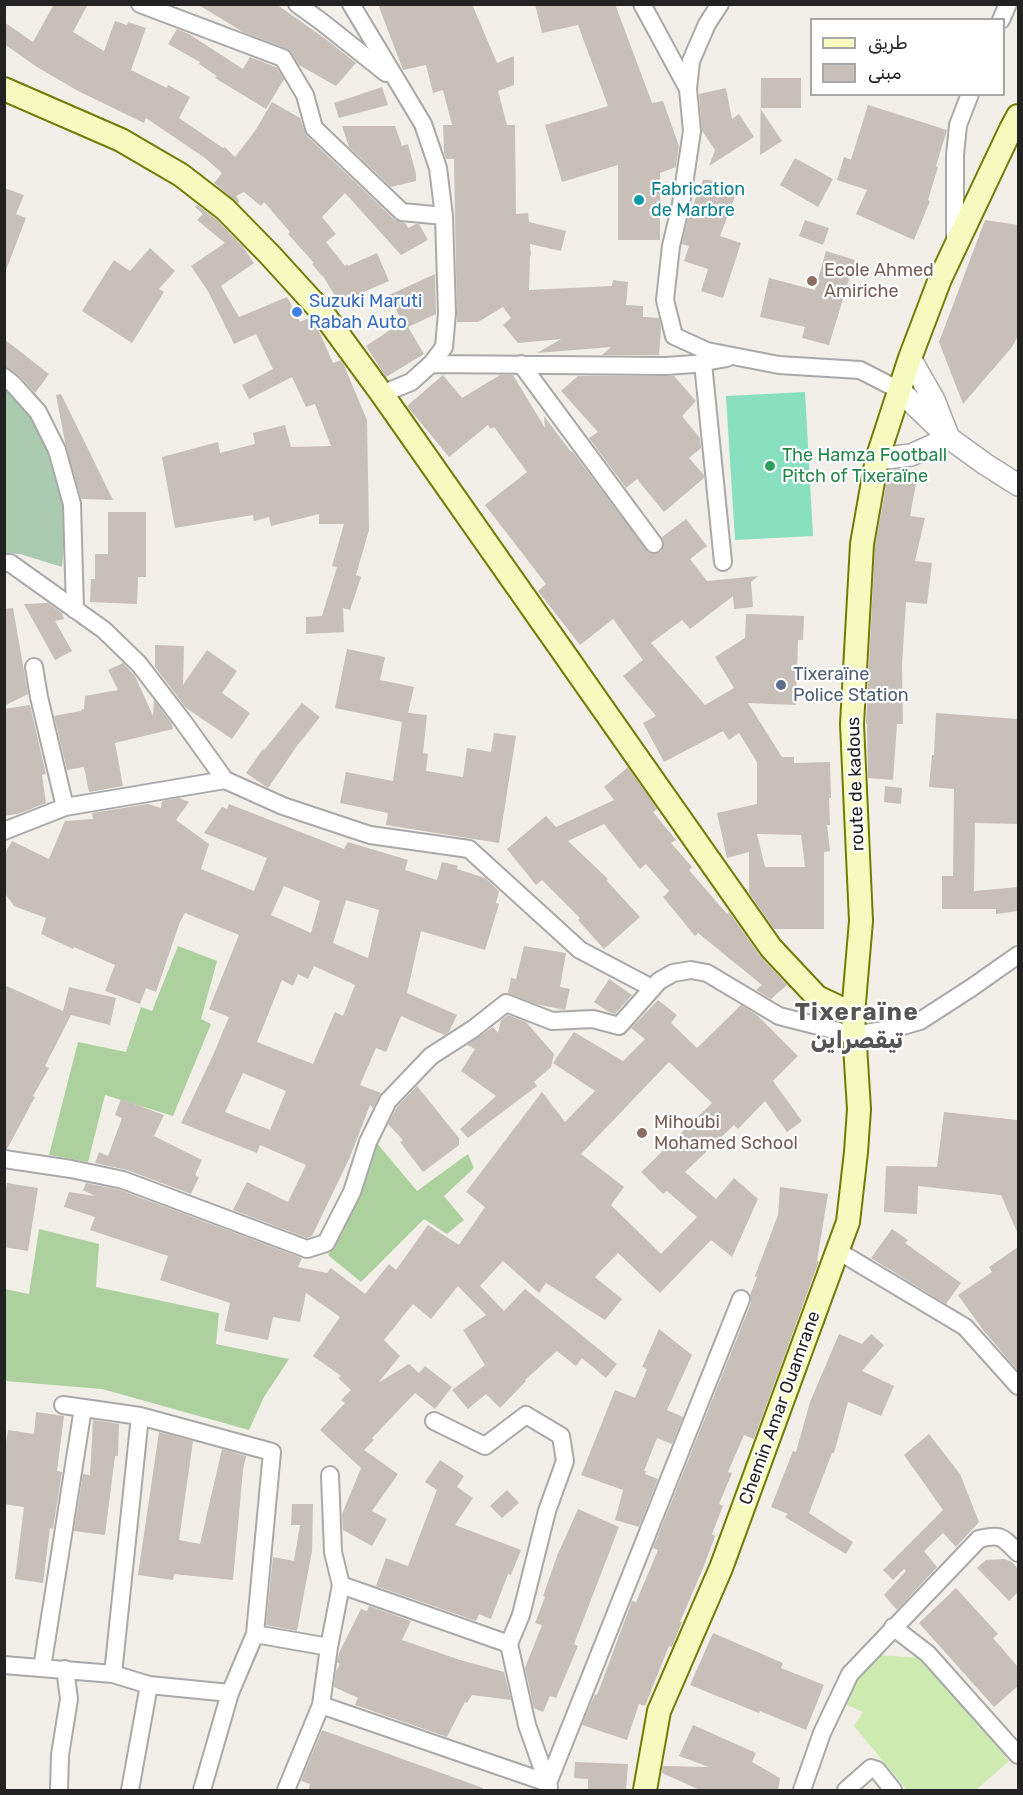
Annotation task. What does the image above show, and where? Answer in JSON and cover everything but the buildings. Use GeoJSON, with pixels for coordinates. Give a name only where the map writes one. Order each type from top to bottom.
{"type":"FeatureCollection","features":[{"type":"Feature","properties":{"kind":"main road"},"geometry":{"type":"LineString","coordinates":[[4,89],[121,140],[181,175],[225,209],[322,312],[771,948],[817,997],[854,1025]]}},
{"type":"Feature","properties":{"kind":"main road","name":"route de kadous"},"geometry":{"type":"LineString","coordinates":[[854,1025],[861,921],[852,724],[862,544],[877,459],[910,358],[940,279],[1018,116]]}},
{"type":"Feature","properties":{"kind":"main road","name":"Chemin Amar Ouamrane"},"geometry":{"type":"LineString","coordinates":[[645,1791],[659,1711],[721,1568],[848,1222],[859,1109],[854,1025]]}},
{"type":"Feature","properties":{"kind":"street"},"geometry":{"type":"LineString","coordinates":[[140,4],[283,58],[305,95],[314,128],[402,212],[444,216]]}},
{"type":"Feature","properties":{"kind":"street"},"geometry":{"type":"LineString","coordinates":[[297,4],[322,21],[396,81]]}},
{"type":"Feature","properties":{"kind":"street"},"geometry":{"type":"LineString","coordinates":[[351,4],[423,124],[438,168],[444,216],[447,313],[444,347],[431,364],[411,382],[382,394]]}},
{"type":"Feature","properties":{"kind":"street"},"geometry":{"type":"LineString","coordinates":[[642,4],[688,89]]}},
{"type":"Feature","properties":{"kind":"street"},"geometry":{"type":"LineString","coordinates":[[720,4],[706,24],[691,61],[688,89],[692,131],[681,204],[671,246],[664,300],[674,336],[707,351],[778,365],[860,370],[899,390],[949,438],[1018,485]]}},
{"type":"Feature","properties":{"kind":"street"},"geometry":{"type":"LineString","coordinates":[[1002,18],[1008,4]]}},
{"type":"Feature","properties":{"kind":"street"},"geometry":{"type":"LineString","coordinates":[[955,247],[955,155],[958,125],[969,96]]}},
{"type":"Feature","properties":{"kind":"street"},"geometry":{"type":"LineString","coordinates":[[431,364],[666,366],[737,357]]}},
{"type":"Feature","properties":{"kind":"street"},"geometry":{"type":"LineString","coordinates":[[910,358],[934,400],[949,438]]}},
{"type":"Feature","properties":{"kind":"street"},"geometry":{"type":"LineString","coordinates":[[703,363],[723,562]]}},
{"type":"Feature","properties":{"kind":"street"},"geometry":{"type":"LineString","coordinates":[[521,364],[654,544]]}},
{"type":"Feature","properties":{"kind":"street"},"geometry":{"type":"LineString","coordinates":[[4,377],[38,412],[57,450],[72,504],[75,610]]}},
{"type":"Feature","properties":{"kind":"street"},"geometry":{"type":"LineString","coordinates":[[877,459],[911,455],[949,438]]}},
{"type":"Feature","properties":{"kind":"street"},"geometry":{"type":"LineString","coordinates":[[4,563],[10,563],[104,630],[139,664],[225,780],[282,806],[370,835],[469,849],[580,950],[652,988]]}},
{"type":"Feature","properties":{"kind":"street"},"geometry":{"type":"LineString","coordinates":[[34,667],[65,807]]}},
{"type":"Feature","properties":{"kind":"street"},"geometry":{"type":"LineString","coordinates":[[4,831],[65,807],[225,780]]}},
{"type":"Feature","properties":{"kind":"street"},"geometry":{"type":"LineString","coordinates":[[4,1159],[123,1180],[308,1249],[326,1243],[352,1192],[368,1142],[388,1101],[431,1056],[473,1029],[506,1003],[552,1021],[593,1019],[619,1026],[659,981],[674,973],[691,970],[707,973],[779,1016],[896,1028],[920,1021],[1018,954]]}},
{"type":"Feature","properties":{"kind":"street"},"geometry":{"type":"LineString","coordinates":[[838,1251],[966,1327],[1018,1386]]}},
{"type":"Feature","properties":{"kind":"street"},"geometry":{"type":"LineString","coordinates":[[549,1787],[741,1299]]}},
{"type":"Feature","properties":{"kind":"street"},"geometry":{"type":"LineString","coordinates":[[63,1405],[140,1416],[272,1452],[255,1634],[230,1693],[202,1791]]}},
{"type":"Feature","properties":{"kind":"street"},"geometry":{"type":"LineString","coordinates":[[42,1668],[83,1408]]}},
{"type":"Feature","properties":{"kind":"street"},"geometry":{"type":"LineString","coordinates":[[434,1421],[485,1446],[526,1415],[561,1436],[565,1461],[548,1511],[521,1615],[509,1644],[527,1725],[549,1787]]}},
{"type":"Feature","properties":{"kind":"street"},"geometry":{"type":"LineString","coordinates":[[113,1674],[140,1416]]}},
{"type":"Feature","properties":{"kind":"street"},"geometry":{"type":"LineString","coordinates":[[286,1791],[321,1705],[341,1585],[333,1552],[330,1475]]}},
{"type":"Feature","properties":{"kind":"street"},"geometry":{"type":"LineString","coordinates":[[802,1791],[822,1733],[850,1674],[980,1539],[994,1536],[1005,1539],[1018,1553]]}},
{"type":"Feature","properties":{"kind":"street"},"geometry":{"type":"LineString","coordinates":[[341,1585],[509,1644]]}},
{"type":"Feature","properties":{"kind":"street"},"geometry":{"type":"LineString","coordinates":[[893,1627],[928,1654],[1018,1755]]}},
{"type":"Feature","properties":{"kind":"street"},"geometry":{"type":"LineString","coordinates":[[255,1634],[329,1647]]}},
{"type":"Feature","properties":{"kind":"street"},"geometry":{"type":"LineString","coordinates":[[4,1665],[113,1674],[149,1685],[230,1693]]}},
{"type":"Feature","properties":{"kind":"street"},"geometry":{"type":"LineString","coordinates":[[59,1791],[60,1755],[69,1699],[65,1669]]}},
{"type":"Feature","properties":{"kind":"street"},"geometry":{"type":"LineString","coordinates":[[130,1791],[149,1685]]}},
{"type":"Feature","properties":{"kind":"street"},"geometry":{"type":"LineString","coordinates":[[321,1705],[549,1787]]}},
{"type":"Feature","properties":{"kind":"street"},"geometry":{"type":"LineString","coordinates":[[846,1791],[871,1768],[878,1770],[893,1791]]}},
{"type":"Feature","properties":{"kind":"green space"},"geometry":{"type":"Polygon","coordinates":[[[5,384],[17,396],[42,430],[60,480],[66,524],[62,567],[20,554],[5,553],[5,384]]]}},
{"type":"Feature","properties":{"kind":"green space","name":"The Hamza Football Pitch of Tixeraïne"},"geometry":{"type":"Polygon","coordinates":[[[805,392],[813,536],[735,540],[726,396],[805,392]]]}},
{"type":"Feature","properties":{"kind":"green space"},"geometry":{"type":"Polygon","coordinates":[[[178,946],[217,961],[201,1019],[211,1024],[173,1116],[105,1095],[88,1162],[49,1155],[78,1042],[126,1052],[141,1007],[152,1011],[178,946]]]}},
{"type":"Feature","properties":{"kind":"green space"},"geometry":{"type":"Polygon","coordinates":[[[376,1142],[417,1191],[468,1154],[474,1168],[444,1196],[464,1220],[447,1234],[424,1219],[361,1282],[328,1255],[342,1234],[376,1142]]]}},
{"type":"Feature","properties":{"kind":"green space"},"geometry":{"type":"Polygon","coordinates":[[[39,1229],[99,1244],[96,1287],[219,1313],[216,1344],[289,1359],[264,1397],[249,1430],[102,1389],[5,1381],[5,1289],[29,1294],[39,1229]]]}},
{"type":"Feature","properties":{"kind":"green space"},"geometry":{"type":"Polygon","coordinates":[[[878,1655],[924,1658],[1009,1761],[976,1790],[907,1790],[854,1726],[863,1712],[844,1704],[856,1680],[878,1655]]]}},
{"type":"Feature","properties":{"kind":"place","name":"Fabrication de Marbre"},"geometry":{"type":"Point","coordinates":[639,200]}},
{"type":"Feature","properties":{"kind":"place","name":"Ecole Ahmed Amiriche"},"geometry":{"type":"Point","coordinates":[812,281]}},
{"type":"Feature","properties":{"kind":"place","name":"Suzuki Maruti Rabah Auto"},"geometry":{"type":"Point","coordinates":[297,312]}},
{"type":"Feature","properties":{"kind":"place","name":"The Hamza Football Pitch of Tixeraïne"},"geometry":{"type":"Point","coordinates":[770,466]}},
{"type":"Feature","properties":{"kind":"place","name":"Tixeraïne Police Station"},"geometry":{"type":"Point","coordinates":[781,685]}},
{"type":"Feature","properties":{"kind":"place","name":"Mihoubi Mohamed School"},"geometry":{"type":"Point","coordinates":[642,1133]}},
{"type":"Feature","properties":{"kind":"district","name":"Tixeraïne تيقصراين"},"geometry":{"type":"Point","coordinates":[857,1027]}}]}
